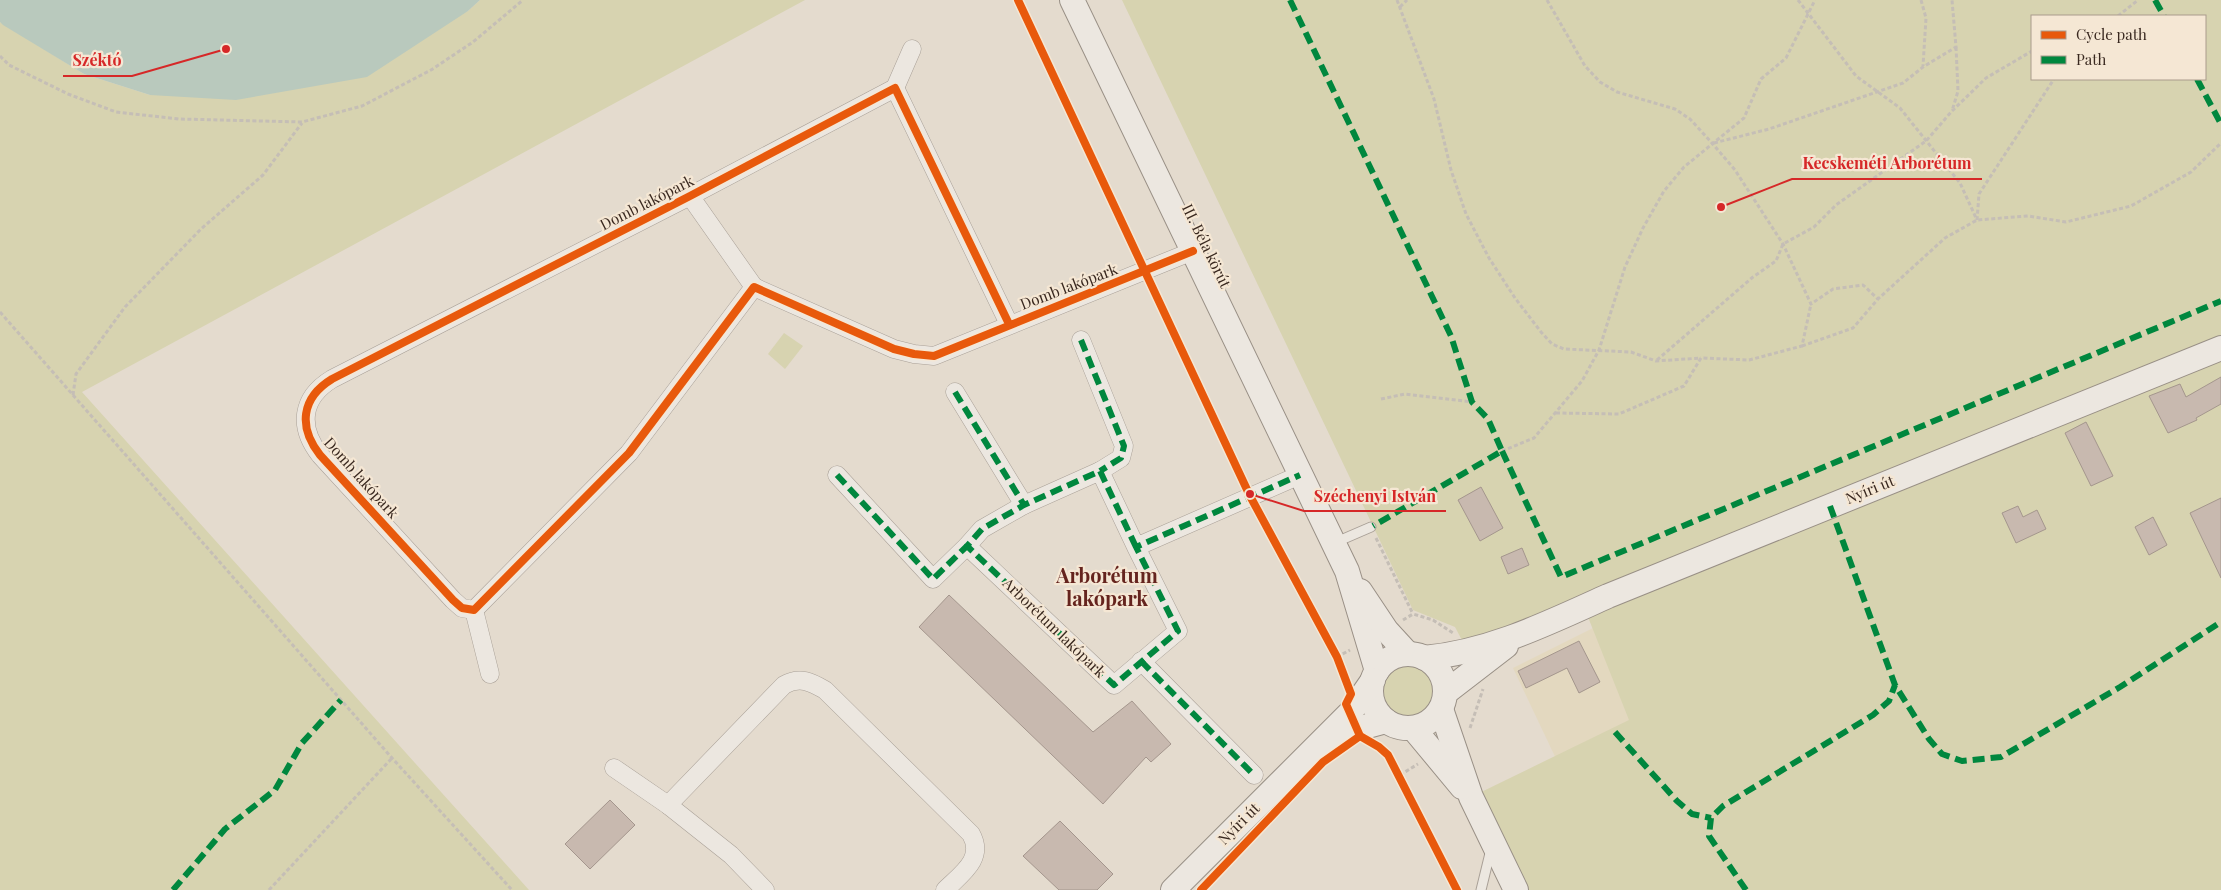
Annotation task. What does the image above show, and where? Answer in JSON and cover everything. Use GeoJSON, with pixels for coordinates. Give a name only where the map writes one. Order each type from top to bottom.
{"type":"FeatureCollection","features":[{"type":"Feature","properties":{"kind":"street","name":"III. Béla körút"},"geometry":{"type":"LineString","coordinates":[[1072,0],[1334,543],[1346,571],[1375,676]]}},
{"type":"Feature","properties":{"kind":"street"},"geometry":{"type":"LineString","coordinates":[[896,88],[912,49]]}},
{"type":"Feature","properties":{"kind":"street","name":"Domb lakópark"},"geometry":{"type":"LineString","coordinates":[[474,610],[462,608],[453,600],[316,451],[306,428],[306,409],[310,400],[323,385],[332,379],[690,196],[896,88],[1009,324]]}},
{"type":"Feature","properties":{"kind":"street","name":"Domb lakópark"},"geometry":{"type":"LineString","coordinates":[[690,196],[754,287],[894,349],[914,354],[934,356],[946,352],[1009,324],[1193,251]]}},
{"type":"Feature","properties":{"kind":"street"},"geometry":{"type":"LineString","coordinates":[[490,674],[474,610],[628,453],[754,287]]}},
{"type":"Feature","properties":{"kind":"street"},"geometry":{"type":"LineString","coordinates":[[837,475],[933,579],[982,529],[1024,505],[1100,471],[1121,458],[1124,446],[1081,340]]}},
{"type":"Feature","properties":{"kind":"street","name":"Nyíri út"},"geometry":{"type":"LineString","coordinates":[[1416,656],[1465,653],[1520,636],[1608,596],[2221,348]]}},
{"type":"Feature","properties":{"kind":"street"},"geometry":{"type":"LineString","coordinates":[[955,392],[1024,505]]}},
{"type":"Feature","properties":{"kind":"street","name":"Arborétum lakópark"},"geometry":{"type":"LineString","coordinates":[[967,546],[1114,685],[1178,632],[1100,471]]}},
{"type":"Feature","properties":{"kind":"street"},"geometry":{"type":"LineString","coordinates":[[1136,547],[1300,475]]}},
{"type":"Feature","properties":{"kind":"street","name":"III. Béla körút"},"geometry":{"type":"LineString","coordinates":[[1346,571],[1386,630],[1416,656]]}},
{"type":"Feature","properties":{"kind":"street","name":"Nyíri út"},"geometry":{"type":"LineString","coordinates":[[1443,701],[1520,636]]}},
{"type":"Feature","properties":{"kind":"street"},"geometry":{"type":"LineString","coordinates":[[1443,701],[1434,718],[1424,725],[1404,728],[1386,721],[1378,713],[1373,703],[1371,692],[1375,676],[1386,662],[1396,656],[1416,656],[1433,664],[1440,672],[1444,682],[1443,701],[1471,798],[1516,890]]}},
{"type":"Feature","properties":{"kind":"street"},"geometry":{"type":"LineString","coordinates":[[1141,661],[1254,775]]}},
{"type":"Feature","properties":{"kind":"street","name":"Nyíri út"},"geometry":{"type":"LineString","coordinates":[[1173,890],[1350,712],[1375,676]]}},
{"type":"Feature","properties":{"kind":"street"},"geometry":{"type":"LineString","coordinates":[[668,805],[784,685],[796,680],[806,681],[825,690],[971,834],[976,847],[974,859],[971,865],[945,890]]}},
{"type":"Feature","properties":{"kind":"street","name":"Nyíri út"},"geometry":{"type":"LineString","coordinates":[[1305,758],[1357,729],[1386,721]]}},
{"type":"Feature","properties":{"kind":"street"},"geometry":{"type":"LineString","coordinates":[[1413,728],[1471,798]]}},
{"type":"Feature","properties":{"kind":"street"},"geometry":{"type":"LineString","coordinates":[[614,768],[668,805],[731,855],[765,890]]}},
{"type":"Feature","properties":{"kind":"lane"},"geometry":{"type":"LineString","coordinates":[[1334,543],[1371,526]]}},
{"type":"Feature","properties":{"kind":"lane"},"geometry":{"type":"LineString","coordinates":[[1482,890],[1492,842]]}},
{"type":"Feature","properties":{"kind":"path"},"geometry":{"type":"LineString","coordinates":[[0,56],[9,65],[60,90],[116,112],[179,119],[302,122],[362,106],[431,70],[473,42],[523,0]]}},
{"type":"Feature","properties":{"kind":"path"},"geometry":{"type":"LineString","coordinates":[[1397,0],[1434,99],[1451,170],[1466,214],[1489,258],[1515,298],[1552,344],[1564,349],[1631,352],[1656,361],[1701,358],[1749,360],[1802,346],[1853,328],[1878,299],[1945,238],[1977,220],[2028,216],[2066,222],[2131,206],[2191,172],[2221,143]]}},
{"type":"Feature","properties":{"kind":"path"},"geometry":{"type":"LineString","coordinates":[[1400,7],[1408,0]]}},
{"type":"Feature","properties":{"kind":"path"},"geometry":{"type":"LineString","coordinates":[[1547,0],[1584,66],[1600,82],[1617,92],[1675,109],[1690,119],[1735,170],[1783,244],[1811,304],[1802,346]]}},
{"type":"Feature","properties":{"kind":"path"},"geometry":{"type":"LineString","coordinates":[[1798,0],[1856,76],[1900,108],[1960,183],[1977,220]]}},
{"type":"Feature","properties":{"kind":"path"},"geometry":{"type":"LineString","coordinates":[[1502,451],[1534,438],[1582,381],[1599,350],[1625,267],[1643,228],[1664,192],[1684,167],[1744,118],[1761,79],[1786,58],[1815,0]]}},
{"type":"Feature","properties":{"kind":"path"},"geometry":{"type":"LineString","coordinates":[[1921,0],[1926,18],[1923,67]]}},
{"type":"Feature","properties":{"kind":"path"},"geometry":{"type":"LineString","coordinates":[[1952,0],[1958,91],[1952,111]]}},
{"type":"Feature","properties":{"kind":"path"},"geometry":{"type":"LineString","coordinates":[[2119,15],[2138,0]]}},
{"type":"Feature","properties":{"kind":"path"},"geometry":{"type":"LineString","coordinates":[[1712,143],[1769,129],[1903,83],[1923,67],[1956,47]]}},
{"type":"Feature","properties":{"kind":"path"},"geometry":{"type":"LineString","coordinates":[[1656,361],[1753,277],[1776,261],[1783,244],[1814,227],[1836,204],[1926,140],[1986,78],[2031,52]]}},
{"type":"Feature","properties":{"kind":"path"},"geometry":{"type":"LineString","coordinates":[[1977,220],[1979,194],[2053,80]]}},
{"type":"Feature","properties":{"kind":"path"},"geometry":{"type":"LineString","coordinates":[[73,394],[76,374],[125,307],[201,229],[264,176],[302,122]]}},
{"type":"Feature","properties":{"kind":"path"},"geometry":{"type":"LineString","coordinates":[[1811,304],[1833,290],[1863,285],[1878,299]]}},
{"type":"Feature","properties":{"kind":"path"},"geometry":{"type":"LineString","coordinates":[[0,312],[392,758],[512,890]]}},
{"type":"Feature","properties":{"kind":"path"},"geometry":{"type":"LineString","coordinates":[[1556,413],[1619,414],[1684,386],[1701,358]]}},
{"type":"Feature","properties":{"kind":"path"},"geometry":{"type":"LineString","coordinates":[[1381,399],[1405,394],[1472,402]]}},
{"type":"Feature","properties":{"kind":"path"},"geometry":{"type":"LineString","coordinates":[[1371,526],[1412,614]]}},
{"type":"Feature","properties":{"kind":"path"},"geometry":{"type":"LineString","coordinates":[[1333,649],[1341,666]]}},
{"type":"Feature","properties":{"kind":"path"},"geometry":{"type":"LineString","coordinates":[[269,890],[392,758]]}},
{"type":"Feature","properties":{"kind":"path"},"geometry":{"type":"LineString","coordinates":[[1396,768],[1404,784]]}},
{"type":"Feature","properties":{"kind":"shaded area"},"geometry":{"type":"Polygon","coordinates":[[[0,0],[480,0],[468,11],[367,77],[236,100],[150,95],[84,74],[3,25],[0,22],[0,0]]]}},
{"type":"Feature","properties":{"kind":"shaded area"},"geometry":{"type":"Polygon","coordinates":[[[480,0],[805,0],[82,392],[529,890],[0,890],[0,22],[84,74],[150,95],[468,11],[480,0]]]}},
{"type":"Feature","properties":{"kind":"shaded area"},"geometry":{"type":"Polygon","coordinates":[[[1122,0],[2221,0],[2221,890],[1516,890],[1471,797],[1629,720],[1582,602],[1465,646],[1455,627],[1413,610],[1122,0]]]}},
{"type":"Feature","properties":{"kind":"shaded area"},"geometry":{"type":"Polygon","coordinates":[[[784,333],[803,346],[785,369],[768,354],[784,333]]]}},
{"type":"Feature","properties":{"kind":"shaded area"},"geometry":{"type":"Polygon","coordinates":[[[1597,626],[1646,714],[1559,765],[1513,668],[1597,626]]]}},
{"type":"Feature","properties":{"kind":"shaded area"},"geometry":{"type":"Polygon","coordinates":[[[1403,663],[1415,663],[1429,671],[1437,685],[1435,702],[1429,711],[1415,719],[1403,719],[1393,714],[1386,707],[1381,697],[1381,685],[1386,675],[1393,668],[1403,663]]]}},
{"type":"Feature","properties":{"kind":"building"},"geometry":{"type":"Polygon","coordinates":[[[2221,377],[2221,404],[2196,418],[2197,420],[2168,433],[2149,396],[2180,384],[2186,397],[2221,377]]]}},
{"type":"Feature","properties":{"kind":"building"},"geometry":{"type":"Polygon","coordinates":[[[2086,422],[2113,476],[2091,486],[2065,433],[2086,422]]]}},
{"type":"Feature","properties":{"kind":"building"},"geometry":{"type":"Polygon","coordinates":[[[1481,487],[1503,528],[1480,541],[1458,500],[1481,487]]]}},
{"type":"Feature","properties":{"kind":"building"},"geometry":{"type":"Polygon","coordinates":[[[2221,498],[2221,578],[2190,513],[2221,498]]]}},
{"type":"Feature","properties":{"kind":"building"},"geometry":{"type":"Polygon","coordinates":[[[2018,506],[2023,517],[2037,510],[2046,529],[2016,543],[2002,513],[2018,506]]]}},
{"type":"Feature","properties":{"kind":"building"},"geometry":{"type":"Polygon","coordinates":[[[2153,517],[2167,545],[2149,555],[2135,527],[2153,517]]]}},
{"type":"Feature","properties":{"kind":"building"},"geometry":{"type":"Polygon","coordinates":[[[1522,548],[1529,565],[1508,574],[1501,557],[1522,548]]]}},
{"type":"Feature","properties":{"kind":"building"},"geometry":{"type":"Polygon","coordinates":[[[949,595],[1093,732],[1132,701],[1171,744],[1151,762],[1146,757],[1103,804],[919,627],[949,595]]]}},
{"type":"Feature","properties":{"kind":"building"},"geometry":{"type":"Polygon","coordinates":[[[1579,641],[1600,682],[1579,693],[1567,668],[1526,688],[1518,671],[1579,641]]]}},
{"type":"Feature","properties":{"kind":"building"},"geometry":{"type":"Polygon","coordinates":[[[610,800],[635,825],[590,869],[565,844],[610,800]]]}},
{"type":"Feature","properties":{"kind":"building"},"geometry":{"type":"Polygon","coordinates":[[[1060,821],[1113,874],[1097,890],[1059,890],[1023,856],[1060,821]]]}},
{"type":"Feature","properties":{"kind":"marked path"},"geometry":{"type":"LineString","coordinates":[[1290,0],[1451,336],[1472,402],[1488,419],[1502,451],[1373,526]]}},
{"type":"Feature","properties":{"kind":"marked path"},"geometry":{"type":"LineString","coordinates":[[2155,0],[2163,15]]}},
{"type":"Feature","properties":{"kind":"marked path"},"geometry":{"type":"LineString","coordinates":[[2198,80],[2221,124]]}},
{"type":"Feature","properties":{"kind":"marked path"},"geometry":{"type":"LineString","coordinates":[[1502,451],[1561,577],[2221,301]]}},
{"type":"Feature","properties":{"kind":"marked path"},"geometry":{"type":"LineString","coordinates":[[1081,340],[1124,446],[1121,458],[1100,471]]}},
{"type":"Feature","properties":{"kind":"marked path"},"geometry":{"type":"LineString","coordinates":[[955,392],[1024,505]]}},
{"type":"Feature","properties":{"kind":"marked path"},"geometry":{"type":"LineString","coordinates":[[1136,547],[1100,471],[1024,505],[982,529],[967,546],[1114,685],[1178,631],[1136,547],[1300,475]]}},
{"type":"Feature","properties":{"kind":"marked path"},"geometry":{"type":"LineString","coordinates":[[837,475],[933,579],[967,546]]}},
{"type":"Feature","properties":{"kind":"marked path"},"geometry":{"type":"LineString","coordinates":[[1830,506],[1895,685],[1929,739],[1942,754],[1962,761],[2001,757],[2120,687],[2221,622]]}},
{"type":"Feature","properties":{"kind":"marked path"},"geometry":{"type":"LineString","coordinates":[[1141,661],[1254,775]]}},
{"type":"Feature","properties":{"kind":"marked path"},"geometry":{"type":"LineString","coordinates":[[1746,890],[1709,836],[1711,818],[1723,806],[1873,715],[1889,701],[1895,685]]}},
{"type":"Feature","properties":{"kind":"marked path"},"geometry":{"type":"LineString","coordinates":[[173,890],[225,829],[275,790],[302,743],[341,700]]}},
{"type":"Feature","properties":{"kind":"marked path"},"geometry":{"type":"LineString","coordinates":[[1615,732],[1677,801],[1692,814],[1711,818]]}},
{"type":"Feature","properties":{"kind":"cycle path"},"geometry":{"type":"LineString","coordinates":[[1018,0],[1250,496],[1337,657],[1351,694],[1346,704],[1360,736],[1379,747],[1388,755],[1457,890]]}},
{"type":"Feature","properties":{"kind":"cycle path"},"geometry":{"type":"LineString","coordinates":[[1009,324],[895,88],[690,196],[332,379],[314,395],[306,414],[306,424],[308,434],[320,455],[453,600],[462,608],[474,610],[629,453],[754,287],[894,349],[934,356],[1193,251]]}},
{"type":"Feature","properties":{"kind":"cycle path"},"geometry":{"type":"LineString","coordinates":[[1201,890],[1323,762],[1360,736]]}},
{"type":"Feature","properties":{"kind":"place","name":"Széktó"},"geometry":{"type":"Point","coordinates":[226,49]}},
{"type":"Feature","properties":{"kind":"place","name":"Kecskeméti Arborétum"},"geometry":{"type":"Point","coordinates":[1721,207]}},
{"type":"Feature","properties":{"kind":"place","name":"Széchenyi István"},"geometry":{"type":"Point","coordinates":[1250,494]}},
{"type":"Feature","properties":{"kind":"district","name":"Arborétum lakópark"},"geometry":{"type":"Point","coordinates":[1107,588]}}]}
